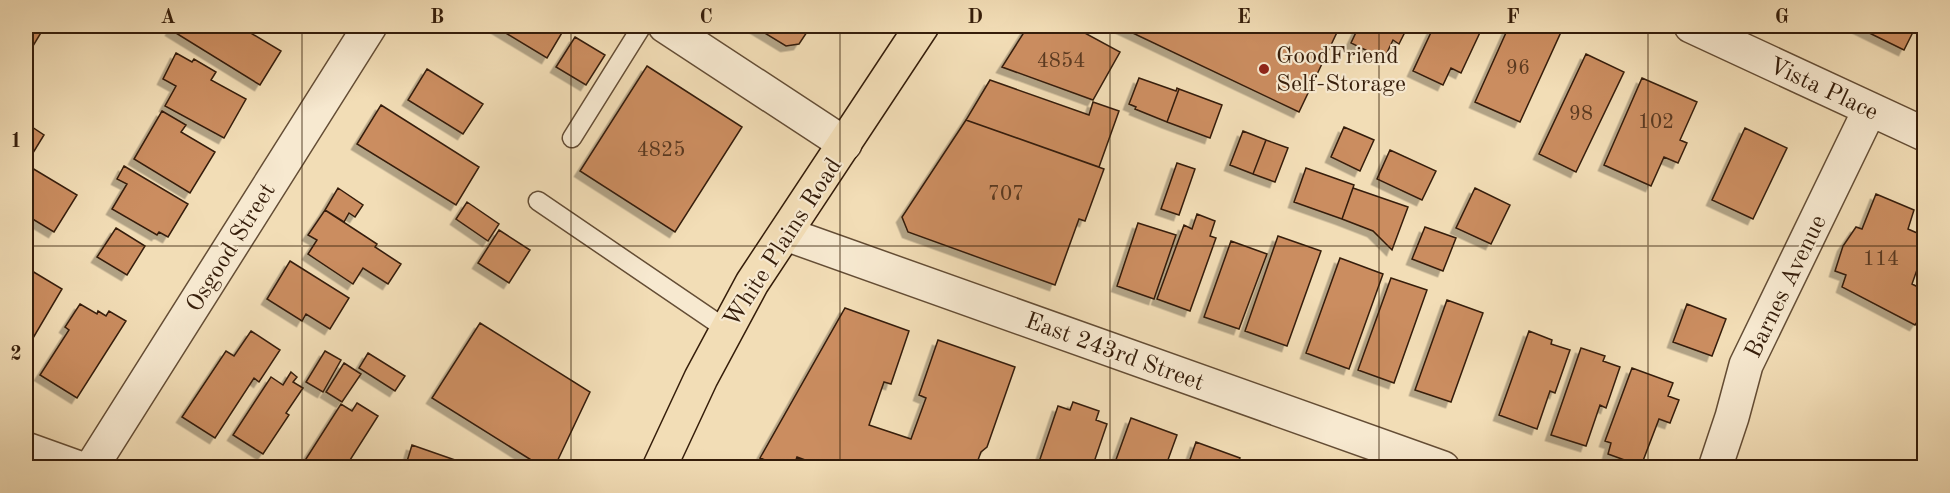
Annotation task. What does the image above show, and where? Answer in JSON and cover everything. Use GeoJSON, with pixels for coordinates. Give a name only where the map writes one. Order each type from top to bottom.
{"type":"FeatureCollection","features":[{"type":"Feature","properties":{"kind":"main road","name":"White Plains Road"},"geometry":{"type":"LineString","coordinates":[[659,468],[726,329],[752,283],[922,26]]}},
{"type":"Feature","properties":{"kind":"street","name":"Osgood Street"},"geometry":{"type":"LineString","coordinates":[[91,468],[370,26]]}},
{"type":"Feature","properties":{"kind":"street"},"geometry":{"type":"LineString","coordinates":[[665,26],[845,144]]}},
{"type":"Feature","properties":{"kind":"street","name":"Vista Place"},"geometry":{"type":"LineString","coordinates":[[1691,26],[1924,134]]}},
{"type":"Feature","properties":{"kind":"street","name":"Barnes Avenue"},"geometry":{"type":"LineString","coordinates":[[1714,468],[1732,417],[1746,365],[1870,110]]}},
{"type":"Feature","properties":{"kind":"street","name":"East 243rd Street"},"geometry":{"type":"LineString","coordinates":[[786,234],[1443,468]]}},
{"type":"Feature","properties":{"kind":"street"},"geometry":{"type":"LineString","coordinates":[[26,449],[79,468]]}},
{"type":"Feature","properties":{"kind":"lane"},"geometry":{"type":"LineString","coordinates":[[572,138],[642,26]]}},
{"type":"Feature","properties":{"kind":"lane"},"geometry":{"type":"LineString","coordinates":[[538,201],[726,329]]}},
{"type":"Feature","properties":{"kind":"building"},"geometry":{"type":"Polygon","coordinates":[[[26,26],[34,26],[42,31],[30,51],[26,48],[26,26]]]}},
{"type":"Feature","properties":{"kind":"building"},"geometry":{"type":"Polygon","coordinates":[[[174,26],[239,26],[281,51],[260,85],[171,30],[174,26]]]}},
{"type":"Feature","properties":{"kind":"building"},"geometry":{"type":"Polygon","coordinates":[[[494,26],[566,26],[547,58],[494,26]]]}},
{"type":"Feature","properties":{"kind":"building"},"geometry":{"type":"Polygon","coordinates":[[[753,26],[811,26],[799,44],[786,46],[753,26]]]}},
{"type":"Feature","properties":{"kind":"building"},"geometry":{"type":"Polygon","coordinates":[[[1028,26],[1072,26],[1120,52],[1093,100],[1002,67],[1028,26]]]}},
{"type":"Feature","properties":{"kind":"building","name":"GoodFriend Self-Storage"},"geometry":{"type":"Polygon","coordinates":[[[1118,26],[1340,26],[1299,112],[1118,26]]]}},
{"type":"Feature","properties":{"kind":"building"},"geometry":{"type":"Polygon","coordinates":[[[1359,26],[1408,26],[1399,44],[1393,40],[1384,59],[1351,43],[1359,26]]]}},
{"type":"Feature","properties":{"kind":"building"},"geometry":{"type":"Polygon","coordinates":[[[1434,26],[1483,26],[1461,73],[1451,68],[1443,85],[1413,71],[1434,26]]]}},
{"type":"Feature","properties":{"kind":"building"},"geometry":{"type":"Polygon","coordinates":[[[1509,26],[1548,26],[1561,32],[1520,122],[1475,102],[1509,26]]]}},
{"type":"Feature","properties":{"kind":"building"},"geometry":{"type":"Polygon","coordinates":[[[1855,26],[1916,26],[1904,50],[1855,26]]]}},
{"type":"Feature","properties":{"kind":"building"},"geometry":{"type":"Polygon","coordinates":[[[575,37],[605,55],[586,85],[556,67],[575,37]]]}},
{"type":"Feature","properties":{"kind":"building"},"geometry":{"type":"Polygon","coordinates":[[[176,53],[192,62],[194,59],[216,72],[211,80],[246,99],[224,138],[165,106],[176,86],[163,79],[176,53]]]}},
{"type":"Feature","properties":{"kind":"building"},"geometry":{"type":"Polygon","coordinates":[[[1586,54],[1624,72],[1576,172],[1539,154],[1586,54]]]}},
{"type":"Feature","properties":{"kind":"building"},"geometry":{"type":"Polygon","coordinates":[[[647,66],[742,127],[675,232],[580,171],[647,66]]]}},
{"type":"Feature","properties":{"kind":"building"},"geometry":{"type":"Polygon","coordinates":[[[427,69],[483,104],[463,134],[408,100],[427,69]]]}},
{"type":"Feature","properties":{"kind":"building"},"geometry":{"type":"Polygon","coordinates":[[[1139,78],[1176,91],[1177,88],[1179,89],[1167,122],[1135,109],[1136,107],[1129,104],[1139,78]]]}},
{"type":"Feature","properties":{"kind":"building"},"geometry":{"type":"Polygon","coordinates":[[[1642,78],[1697,102],[1680,140],[1687,143],[1678,163],[1664,157],[1651,186],[1604,165],[1642,78]]]}},
{"type":"Feature","properties":{"kind":"building"},"geometry":{"type":"Polygon","coordinates":[[[990,80],[1089,115],[1093,102],[1119,111],[1099,167],[966,120],[990,80]]]}},
{"type":"Feature","properties":{"kind":"building"},"geometry":{"type":"Polygon","coordinates":[[[1179,89],[1222,105],[1210,138],[1167,122],[1179,89]]]}},
{"type":"Feature","properties":{"kind":"building"},"geometry":{"type":"Polygon","coordinates":[[[381,105],[479,167],[456,205],[357,144],[381,105]]]}},
{"type":"Feature","properties":{"kind":"building"},"geometry":{"type":"Polygon","coordinates":[[[162,111],[186,125],[181,132],[215,152],[190,193],[134,159],[162,111]]]}},
{"type":"Feature","properties":{"kind":"building"},"geometry":{"type":"Polygon","coordinates":[[[966,120],[1104,169],[1085,221],[1079,219],[1055,285],[908,232],[902,217],[966,120]]]}},
{"type":"Feature","properties":{"kind":"building"},"geometry":{"type":"Polygon","coordinates":[[[26,123],[44,135],[28,161],[26,159],[26,123]]]}},
{"type":"Feature","properties":{"kind":"building"},"geometry":{"type":"Polygon","coordinates":[[[1344,127],[1374,140],[1360,171],[1331,157],[1344,127]]]}},
{"type":"Feature","properties":{"kind":"building"},"geometry":{"type":"Polygon","coordinates":[[[1745,128],[1787,148],[1753,219],[1712,200],[1745,128]]]}},
{"type":"Feature","properties":{"kind":"building"},"geometry":{"type":"Polygon","coordinates":[[[1243,131],[1266,140],[1253,174],[1230,165],[1243,131]]]}},
{"type":"Feature","properties":{"kind":"building"},"geometry":{"type":"Polygon","coordinates":[[[1266,140],[1288,148],[1275,182],[1253,174],[1266,140]]]}},
{"type":"Feature","properties":{"kind":"building"},"geometry":{"type":"Polygon","coordinates":[[[1390,150],[1436,171],[1422,200],[1377,179],[1390,150]]]}},
{"type":"Feature","properties":{"kind":"building"},"geometry":{"type":"Polygon","coordinates":[[[1177,163],[1195,169],[1179,215],[1161,209],[1177,163]]]}},
{"type":"Feature","properties":{"kind":"building"},"geometry":{"type":"Polygon","coordinates":[[[27,165],[77,195],[54,232],[26,215],[27,165]]]}},
{"type":"Feature","properties":{"kind":"building"},"geometry":{"type":"Polygon","coordinates":[[[124,166],[188,204],[168,237],[159,232],[157,235],[112,209],[127,184],[117,179],[124,166]]]}},
{"type":"Feature","properties":{"kind":"building"},"geometry":{"type":"Polygon","coordinates":[[[1306,168],[1354,185],[1342,219],[1294,202],[1306,168]]]}},
{"type":"Feature","properties":{"kind":"building"},"geometry":{"type":"Polygon","coordinates":[[[338,188],[363,205],[355,217],[349,213],[344,222],[325,210],[338,188]]]}},
{"type":"Feature","properties":{"kind":"building"},"geometry":{"type":"Polygon","coordinates":[[[1353,188],[1408,207],[1392,250],[1373,231],[1342,219],[1353,188]]]}},
{"type":"Feature","properties":{"kind":"building"},"geometry":{"type":"Polygon","coordinates":[[[1475,188],[1510,205],[1491,244],[1456,228],[1475,188]]]}},
{"type":"Feature","properties":{"kind":"building"},"geometry":{"type":"Polygon","coordinates":[[[1876,194],[1914,210],[1908,229],[1924,236],[1924,256],[1912,284],[1924,290],[1924,312],[1915,325],[1842,287],[1846,275],[1835,271],[1843,246],[1856,227],[1862,229],[1876,194]]]}},
{"type":"Feature","properties":{"kind":"building"},"geometry":{"type":"Polygon","coordinates":[[[467,202],[499,224],[488,241],[456,219],[467,202]]]}},
{"type":"Feature","properties":{"kind":"building"},"geometry":{"type":"Polygon","coordinates":[[[325,210],[377,244],[375,247],[401,264],[388,284],[363,268],[353,284],[308,254],[317,240],[308,235],[325,210]]]}},
{"type":"Feature","properties":{"kind":"building"},"geometry":{"type":"Polygon","coordinates":[[[1197,214],[1215,221],[1210,236],[1216,238],[1190,311],[1157,299],[1184,225],[1192,229],[1197,214]]]}},
{"type":"Feature","properties":{"kind":"building"},"geometry":{"type":"Polygon","coordinates":[[[1138,223],[1176,235],[1154,299],[1117,286],[1138,223]]]}},
{"type":"Feature","properties":{"kind":"building"},"geometry":{"type":"Polygon","coordinates":[[[1425,227],[1456,238],[1443,271],[1412,259],[1425,227]]]}},
{"type":"Feature","properties":{"kind":"building"},"geometry":{"type":"Polygon","coordinates":[[[116,228],[145,246],[127,275],[97,257],[116,228]]]}},
{"type":"Feature","properties":{"kind":"building"},"geometry":{"type":"Polygon","coordinates":[[[499,230],[530,250],[509,283],[478,263],[499,230]]]}},
{"type":"Feature","properties":{"kind":"building"},"geometry":{"type":"Polygon","coordinates":[[[1278,236],[1321,251],[1287,346],[1245,331],[1278,236]]]}},
{"type":"Feature","properties":{"kind":"building"},"geometry":{"type":"Polygon","coordinates":[[[1231,241],[1267,254],[1239,329],[1204,317],[1231,241]]]}},
{"type":"Feature","properties":{"kind":"building"},"geometry":{"type":"Polygon","coordinates":[[[1340,258],[1383,274],[1349,369],[1306,353],[1340,258]]]}},
{"type":"Feature","properties":{"kind":"building"},"geometry":{"type":"Polygon","coordinates":[[[290,261],[349,298],[330,329],[306,314],[302,321],[267,299],[290,261]]]}},
{"type":"Feature","properties":{"kind":"building"},"geometry":{"type":"Polygon","coordinates":[[[32,271],[62,289],[26,350],[26,282],[32,271]]]}},
{"type":"Feature","properties":{"kind":"building"},"geometry":{"type":"Polygon","coordinates":[[[1391,278],[1427,290],[1394,383],[1358,370],[1391,278]]]}},
{"type":"Feature","properties":{"kind":"building"},"geometry":{"type":"Polygon","coordinates":[[[1447,300],[1483,313],[1451,402],[1415,390],[1447,300]]]}},
{"type":"Feature","properties":{"kind":"building"},"geometry":{"type":"Polygon","coordinates":[[[80,304],[97,314],[98,311],[106,316],[109,311],[126,321],[77,398],[40,375],[69,330],[65,327],[80,304]]]}},
{"type":"Feature","properties":{"kind":"building"},"geometry":{"type":"Polygon","coordinates":[[[1687,304],[1726,319],[1712,356],[1673,342],[1687,304]]]}},
{"type":"Feature","properties":{"kind":"building"},"geometry":{"type":"Polygon","coordinates":[[[845,308],[909,331],[891,384],[884,382],[869,425],[911,439],[926,398],[919,395],[938,340],[1015,367],[987,447],[981,452],[975,468],[827,468],[797,457],[793,468],[787,468],[760,458],[845,308]]]}},
{"type":"Feature","properties":{"kind":"building"},"geometry":{"type":"Polygon","coordinates":[[[480,323],[590,392],[554,468],[544,468],[432,398],[480,323]]]}},
{"type":"Feature","properties":{"kind":"building"},"geometry":{"type":"Polygon","coordinates":[[[251,331],[280,350],[259,382],[254,378],[215,438],[182,417],[226,351],[234,356],[251,331]]]}},
{"type":"Feature","properties":{"kind":"building"},"geometry":{"type":"Polygon","coordinates":[[[1529,331],[1552,340],[1551,344],[1570,350],[1555,393],[1550,391],[1537,429],[1499,415],[1529,331]]]}},
{"type":"Feature","properties":{"kind":"building"},"geometry":{"type":"Polygon","coordinates":[[[1581,348],[1605,356],[1603,361],[1620,367],[1606,408],[1600,405],[1586,446],[1551,435],[1581,348]]]}},
{"type":"Feature","properties":{"kind":"building"},"geometry":{"type":"Polygon","coordinates":[[[325,351],[341,360],[323,392],[306,382],[325,351]]]}},
{"type":"Feature","properties":{"kind":"building"},"geometry":{"type":"Polygon","coordinates":[[[368,353],[405,376],[395,391],[359,368],[368,353]]]}},
{"type":"Feature","properties":{"kind":"building"},"geometry":{"type":"Polygon","coordinates":[[[344,363],[361,374],[342,402],[326,392],[344,363]]]}},
{"type":"Feature","properties":{"kind":"building"},"geometry":{"type":"Polygon","coordinates":[[[1632,368],[1673,383],[1668,396],[1679,400],[1670,423],[1659,419],[1641,466],[1608,454],[1611,443],[1605,441],[1632,368]]]}},
{"type":"Feature","properties":{"kind":"building"},"geometry":{"type":"Polygon","coordinates":[[[291,372],[297,377],[293,382],[303,388],[286,413],[289,415],[263,454],[233,435],[271,377],[283,385],[291,372]]]}},
{"type":"Feature","properties":{"kind":"building"},"geometry":{"type":"Polygon","coordinates":[[[1073,402],[1099,411],[1096,420],[1107,424],[1092,468],[1037,468],[1058,406],[1070,410],[1073,402]]]}},
{"type":"Feature","properties":{"kind":"building"},"geometry":{"type":"Polygon","coordinates":[[[357,403],[378,416],[345,468],[313,468],[304,462],[341,404],[352,411],[357,403]]]}},
{"type":"Feature","properties":{"kind":"building"},"geometry":{"type":"Polygon","coordinates":[[[1131,418],[1177,435],[1165,468],[1113,468],[1131,418]]]}},
{"type":"Feature","properties":{"kind":"building"},"geometry":{"type":"Polygon","coordinates":[[[1196,442],[1240,458],[1236,468],[1187,468],[1196,442]]]}},
{"type":"Feature","properties":{"kind":"building"},"geometry":{"type":"Polygon","coordinates":[[[412,445],[455,460],[452,468],[405,468],[412,445]]]}},
{"type":"Feature","properties":{"kind":"place","name":"GoodFriend Self-Storage"},"geometry":{"type":"Point","coordinates":[1264,69]}}]}
